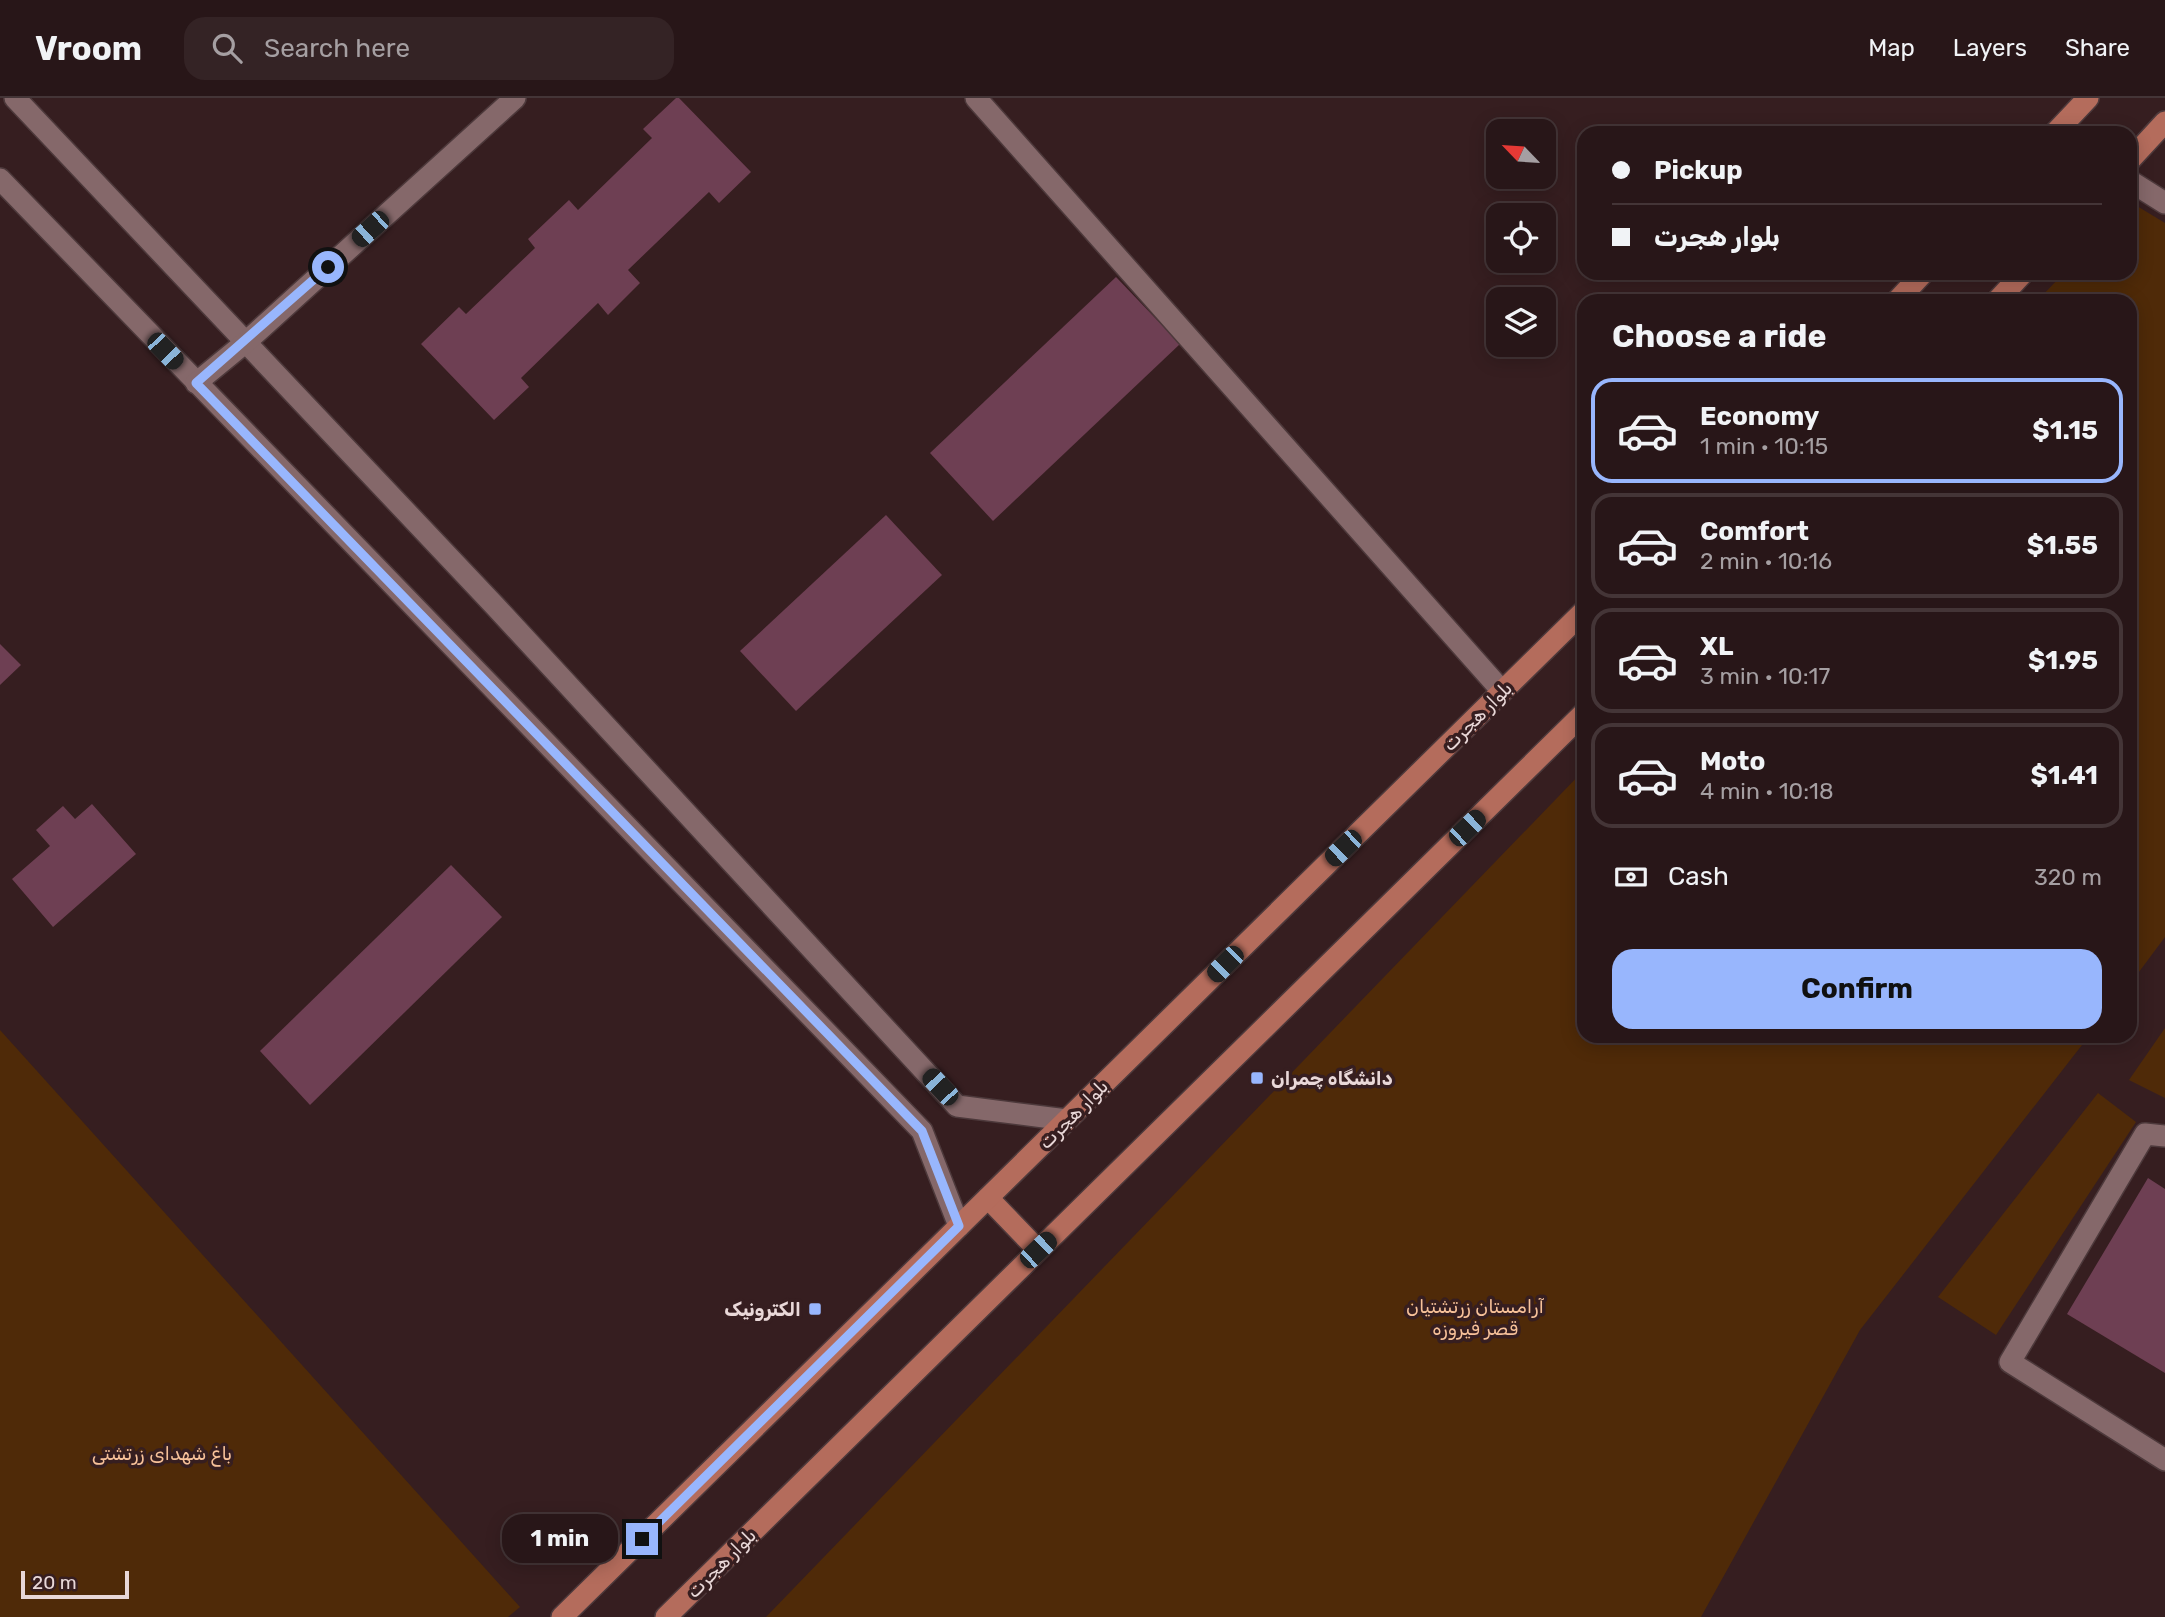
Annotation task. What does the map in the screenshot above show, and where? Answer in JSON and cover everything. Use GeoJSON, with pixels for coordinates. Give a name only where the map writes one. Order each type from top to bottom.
{"type":"FeatureCollection","features":[{"type":"Feature","properties":{"kind":"main road"},"geometry":{"type":"LineString","coordinates":[[2062,126],[2088,98]]}},
{"type":"Feature","properties":{"kind":"main road"},"geometry":{"type":"LineString","coordinates":[[2137,152],[2165,122]]}},
{"type":"Feature","properties":{"kind":"main road"},"geometry":{"type":"LineString","coordinates":[[1903,294],[1916,280]]}},
{"type":"Feature","properties":{"kind":"main road"},"geometry":{"type":"LineString","coordinates":[[2004,294],[2016,280]]}},
{"type":"Feature","properties":{"kind":"main road","name":"بلوار هجرت"},"geometry":{"type":"LineString","coordinates":[[562,1617],[1577,618]]}},
{"type":"Feature","properties":{"kind":"main road","name":"بلوار هجرت"},"geometry":{"type":"LineString","coordinates":[[666,1617],[1577,720]]}},
{"type":"Feature","properties":{"kind":"main road"},"geometry":{"type":"LineString","coordinates":[[988,1198],[1038,1250]]}},
{"type":"Feature","properties":{"kind":"lane"},"geometry":{"type":"LineString","coordinates":[[15,98],[495,606],[957,1106],[1067,1121]]}},
{"type":"Feature","properties":{"kind":"lane"},"geometry":{"type":"LineString","coordinates":[[196,383],[246,342],[515,98]]}},
{"type":"Feature","properties":{"kind":"lane"},"geometry":{"type":"LineString","coordinates":[[976,98],[1502,691]]}},
{"type":"Feature","properties":{"kind":"lane"},"geometry":{"type":"LineString","coordinates":[[0,179],[922,1131],[959,1226]]}},
{"type":"Feature","properties":{"kind":"lane"},"geometry":{"type":"LineString","coordinates":[[2137,185],[2165,203]]}},
{"type":"Feature","properties":{"kind":"lane"},"geometry":{"type":"LineString","coordinates":[[2165,1136],[2145,1134],[2010,1362],[2165,1460]]}},
{"type":"Feature","properties":{"kind":"green space"},"geometry":{"type":"Polygon","coordinates":[[[2137,206],[2165,223],[2165,937],[2137,975],[2137,294],[2044,294],[2057,280],[2137,280],[2137,206]]]}},
{"type":"Feature","properties":{"kind":"green space","name":"آرامستان زرتشتيان قصر فیروزه"},"geometry":{"type":"Polygon","coordinates":[[[1577,777],[1577,1043],[2084,1043],[1860,1330],[1701,1617],[766,1617],[1577,777]]]}},
{"type":"Feature","properties":{"kind":"green space"},"geometry":{"type":"Polygon","coordinates":[[[2165,1028],[2165,1098],[2129,1080],[2165,1028]]]}},
{"type":"Feature","properties":{"kind":"green space","name":"باغ شهدای زرتشتی"},"geometry":{"type":"Polygon","coordinates":[[[0,1030],[520,1607],[508,1617],[0,1617],[0,1030]]]}},
{"type":"Feature","properties":{"kind":"green space"},"geometry":{"type":"Polygon","coordinates":[[[2098,1093],[2136,1122],[1996,1335],[1938,1297],[2098,1093]]]}},
{"type":"Feature","properties":{"kind":"building"},"geometry":{"type":"Polygon","coordinates":[[[679,98],[751,172],[719,203],[709,192],[628,270],[640,283],[608,315],[598,303],[521,378],[529,387],[494,420],[421,344],[459,307],[466,314],[535,248],[528,239],[569,200],[578,210],[652,138],[643,129],[679,98]]]}},
{"type":"Feature","properties":{"kind":"building"},"geometry":{"type":"Polygon","coordinates":[[[1116,277],[1180,344],[993,521],[930,453],[1116,277]]]}},
{"type":"Feature","properties":{"kind":"building"},"geometry":{"type":"Polygon","coordinates":[[[886,515],[942,575],[796,711],[740,651],[886,515]]]}},
{"type":"Feature","properties":{"kind":"building"},"geometry":{"type":"Polygon","coordinates":[[[0,644],[21,665],[0,685],[0,644]]]}},
{"type":"Feature","properties":{"kind":"building"},"geometry":{"type":"Polygon","coordinates":[[[92,804],[136,854],[53,927],[12,879],[50,846],[36,830],[63,806],[75,819],[92,804]]]}},
{"type":"Feature","properties":{"kind":"building"},"geometry":{"type":"Polygon","coordinates":[[[451,865],[502,917],[310,1105],[260,1051],[451,865]]]}},
{"type":"Feature","properties":{"kind":"building"},"geometry":{"type":"Polygon","coordinates":[[[2148,1178],[2165,1189],[2165,1373],[2067,1314],[2148,1178]]]}},
{"type":"Feature","properties":{"kind":"place","name":"دانشگاه چمران"},"geometry":{"type":"Point","coordinates":[1257,1078]}},
{"type":"Feature","properties":{"kind":"place","name":"الکترونیک"},"geometry":{"type":"Point","coordinates":[815,1309]}},
{"type":"Feature","properties":{"kind":"route"},"geometry":{"type":"LineString","coordinates":[[328,267],[246,342],[196,383],[922,1131],[959,1226],[642,1539]]}}]}
